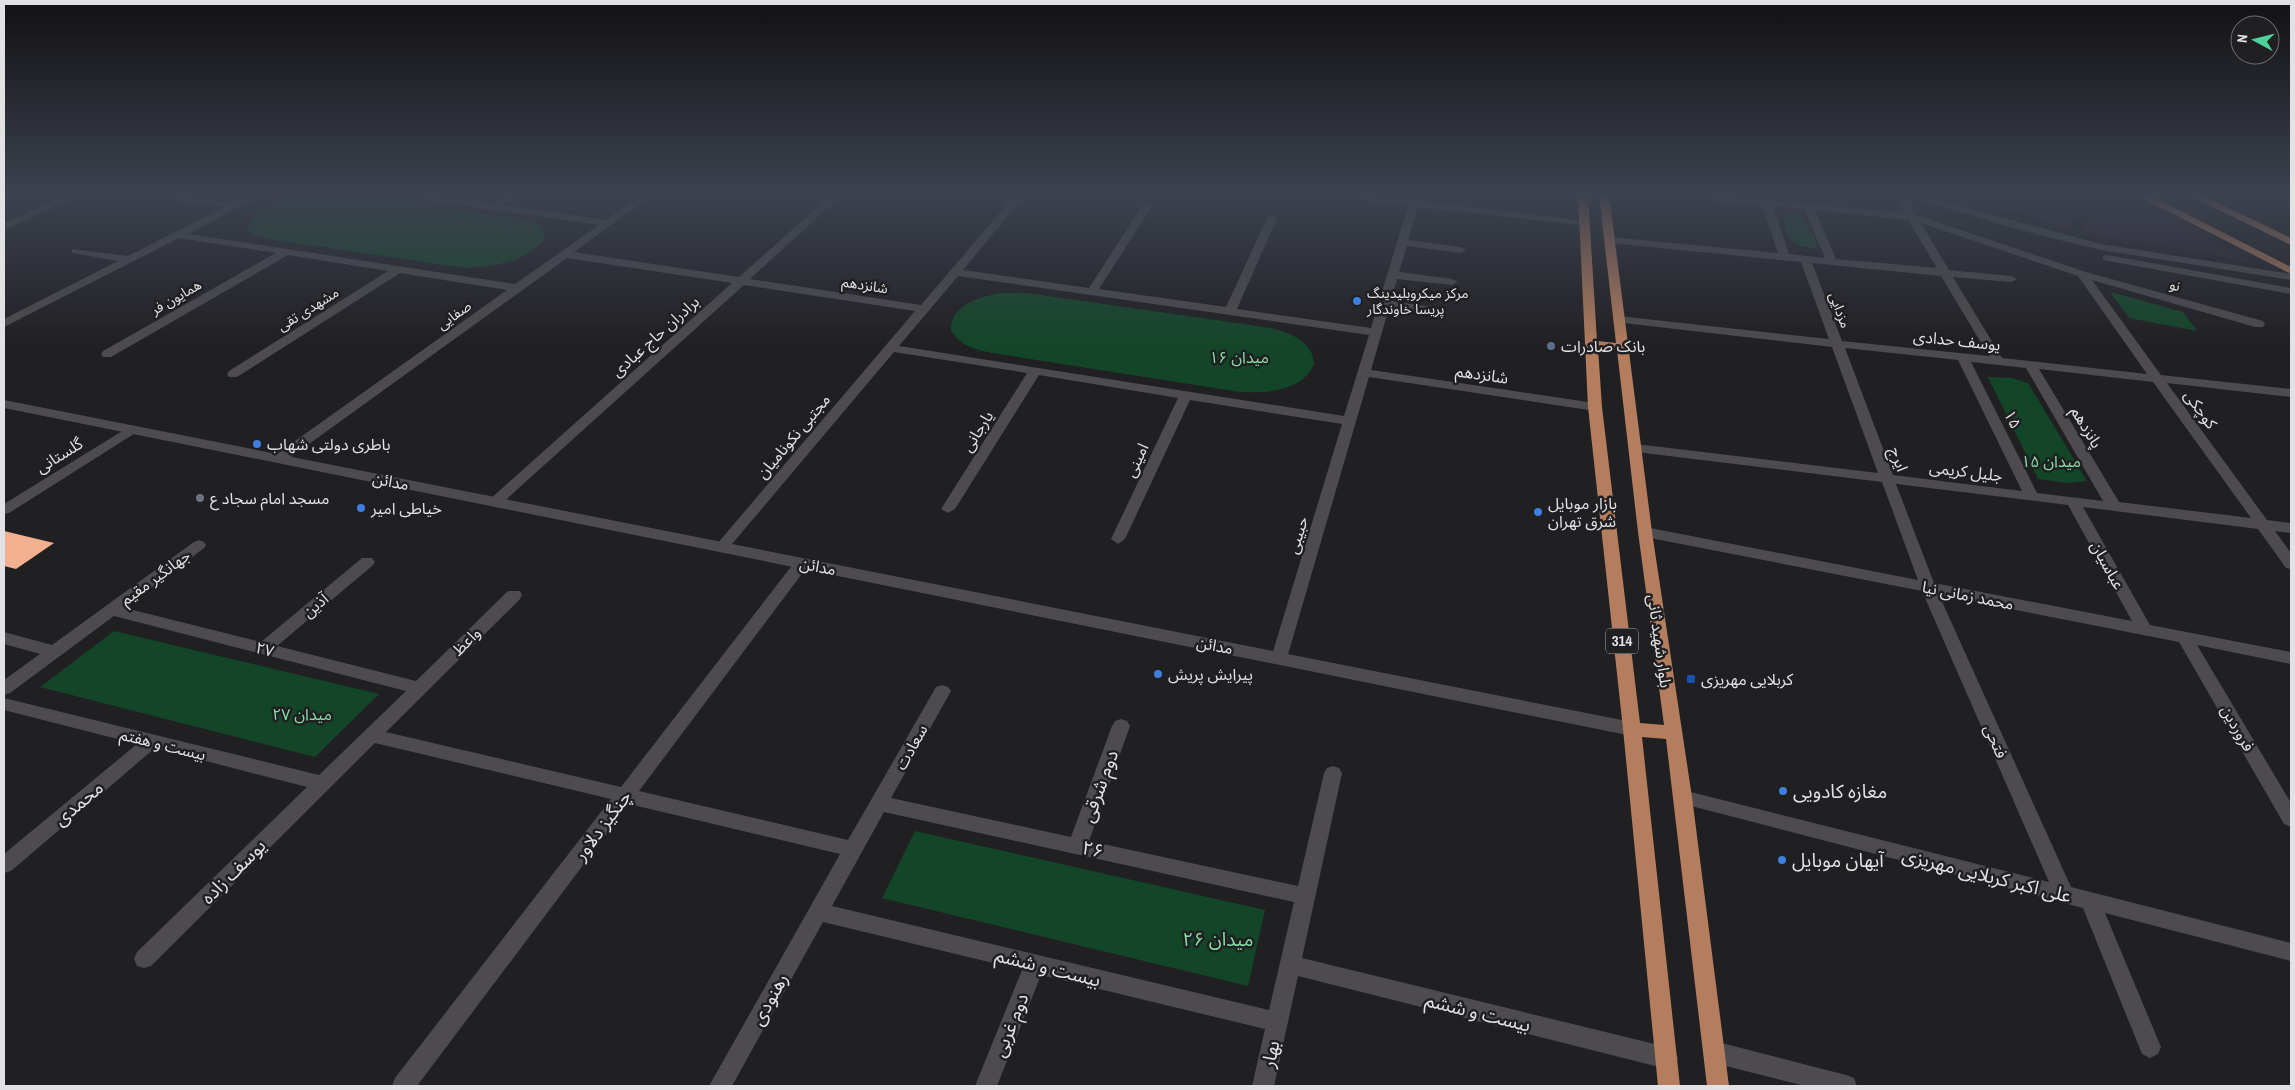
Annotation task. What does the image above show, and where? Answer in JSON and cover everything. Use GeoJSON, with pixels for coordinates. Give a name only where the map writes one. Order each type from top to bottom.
{"type":"FeatureCollection","features":[{"type":"Feature","properties":{"kind":"main road","name":"314"},"geometry":{"type":"LineString","coordinates":[[1587,246],[1595,407],[1632,728],[1669,1086]]}},
{"type":"Feature","properties":{"kind":"main road","name":"بلوار شهید ثانی"},"geometry":{"type":"LineString","coordinates":[[1611,246],[1645,532],[1683,797],[1718,1086]]}},
{"type":"Feature","properties":{"kind":"main road"},"geometry":{"type":"LineString","coordinates":[[2241,246],[2291,271]]}},
{"type":"Feature","properties":{"kind":"main road"},"geometry":{"type":"LineString","coordinates":[[1592,344],[1623,347]]}},
{"type":"Feature","properties":{"kind":"main road"},"geometry":{"type":"LineString","coordinates":[[1632,728],[1674,733]]}},
{"type":"Feature","properties":{"kind":"street"},"geometry":{"type":"LineString","coordinates":[[4,324],[157,246]]}},
{"type":"Feature","properties":{"kind":"street"},"geometry":{"type":"LineString","coordinates":[[247,246],[517,288]]}},
{"type":"Feature","properties":{"kind":"street","name":"صفایی"},"geometry":{"type":"LineString","coordinates":[[279,459],[576,246]]}},
{"type":"Feature","properties":{"kind":"street","name":"برادران حاج عبادی"},"geometry":{"type":"LineString","coordinates":[[495,502],[780,246]]}},
{"type":"Feature","properties":{"kind":"street"},"geometry":{"type":"LineString","coordinates":[[891,348],[977,246]]}},
{"type":"Feature","properties":{"kind":"street"},"geometry":{"type":"LineString","coordinates":[[1092,292],[1122,246]]}},
{"type":"Feature","properties":{"kind":"street"},"geometry":{"type":"LineString","coordinates":[[1230,312],[1260,246]]}},
{"type":"Feature","properties":{"kind":"street"},"geometry":{"type":"LineString","coordinates":[[891,348],[1349,421],[1401,246]]}},
{"type":"Feature","properties":{"kind":"street"},"geometry":{"type":"LineString","coordinates":[[1431,246],[1461,250]]}},
{"type":"Feature","properties":{"kind":"street"},"geometry":{"type":"LineString","coordinates":[[1670,246],[2011,279]]}},
{"type":"Feature","properties":{"kind":"street"},"geometry":{"type":"LineString","coordinates":[[1781,246],[1785,257]]}},
{"type":"Feature","properties":{"kind":"street"},"geometry":{"type":"LineString","coordinates":[[1825,246],[1832,262]]}},
{"type":"Feature","properties":{"kind":"street"},"geometry":{"type":"LineString","coordinates":[[1929,246],[1997,360]]}},
{"type":"Feature","properties":{"kind":"street","name":"نو"},"geometry":{"type":"LineString","coordinates":[[1998,246],[2082,274],[2259,324]]}},
{"type":"Feature","properties":{"kind":"street"},"geometry":{"type":"LineString","coordinates":[[2069,246],[2088,254],[2291,291]]}},
{"type":"Feature","properties":{"kind":"street"},"geometry":{"type":"LineString","coordinates":[[2096,246],[2291,277]]}},
{"type":"Feature","properties":{"kind":"street"},"geometry":{"type":"LineString","coordinates":[[76,251],[129,260]]}},
{"type":"Feature","properties":{"kind":"street","name":"همایون فر"},"geometry":{"type":"LineString","coordinates":[[106,354],[286,252]]}},
{"type":"Feature","properties":{"kind":"street","name":"شانزدهم"},"geometry":{"type":"LineString","coordinates":[[565,254],[924,309]]}},
{"type":"Feature","properties":{"kind":"street","name":"مزدایی"},"geometry":{"type":"LineString","coordinates":[[1805,259],[1836,343]]}},
{"type":"Feature","properties":{"kind":"street","name":"مشهدی تقی"},"geometry":{"type":"LineString","coordinates":[[232,374],[398,269]]}},
{"type":"Feature","properties":{"kind":"street"},"geometry":{"type":"LineString","coordinates":[[955,272],[1376,332]]}},
{"type":"Feature","properties":{"kind":"street","name":"کوچکی"},"geometry":{"type":"LineString","coordinates":[[2082,274],[2291,564]]}},
{"type":"Feature","properties":{"kind":"street"},"geometry":{"type":"LineString","coordinates":[[1393,275],[1452,282]]}},
{"type":"Feature","properties":{"kind":"street"},"geometry":{"type":"LineString","coordinates":[[1384,304],[1439,311]]}},
{"type":"Feature","properties":{"kind":"street","name":"یوسف حدادی"},"geometry":{"type":"LineString","coordinates":[[1619,320],[2291,393]]}},
{"type":"Feature","properties":{"kind":"street","name":"ایرج"},"geometry":{"type":"LineString","coordinates":[[1836,343],[1928,587]]}},
{"type":"Feature","properties":{"kind":"street","name":"مجتبی نکونامیان"},"geometry":{"type":"LineString","coordinates":[[722,547],[891,348]]}},
{"type":"Feature","properties":{"kind":"street","name":"۱۵"},"geometry":{"type":"LineString","coordinates":[[1962,356],[2032,497]]}},
{"type":"Feature","properties":{"kind":"street","name":"پانزدهم"},"geometry":{"type":"LineString","coordinates":[[2030,364],[2114,507]]}},
{"type":"Feature","properties":{"kind":"street","name":"یارجانی"},"geometry":{"type":"LineString","coordinates":[[948,509],[1035,371]]}},
{"type":"Feature","properties":{"kind":"street","name":"شانزدهم"},"geometry":{"type":"LineString","coordinates":[[1364,373],[1595,407]]}},
{"type":"Feature","properties":{"kind":"street","name":"امینی"},"geometry":{"type":"LineString","coordinates":[[1118,539],[1186,395]]}},
{"type":"Feature","properties":{"kind":"street","name":"مدائن"},"geometry":{"type":"LineString","coordinates":[[4,404],[1632,728]]}},
{"type":"Feature","properties":{"kind":"street","name":"حبیبی"},"geometry":{"type":"LineString","coordinates":[[1279,658],[1349,421]]}},
{"type":"Feature","properties":{"kind":"street","name":"گلستانی"},"geometry":{"type":"LineString","coordinates":[[4,510],[132,429]]}},
{"type":"Feature","properties":{"kind":"street","name":"جلیل کریمی"},"geometry":{"type":"LineString","coordinates":[[1636,448],[2291,528]]}},
{"type":"Feature","properties":{"kind":"street","name":"عباسیان"},"geometry":{"type":"LineString","coordinates":[[2072,502],[2144,629]]}},
{"type":"Feature","properties":{"kind":"street","name":"محمد زمانی نیا"},"geometry":{"type":"LineString","coordinates":[[1645,532],[2291,658]]}},
{"type":"Feature","properties":{"kind":"street","name":"جهانگیر مقیم"},"geometry":{"type":"LineString","coordinates":[[4,689],[199,544]]}},
{"type":"Feature","properties":{"kind":"street","name":"آذین"},"geometry":{"type":"LineString","coordinates":[[263,648],[367,562]]}},
{"type":"Feature","properties":{"kind":"street","name":"چنگیز دلاور"},"geometry":{"type":"LineString","coordinates":[[403,1086],[802,563]]}},
{"type":"Feature","properties":{"kind":"street","name":"فتحی"},"geometry":{"type":"LineString","coordinates":[[1928,587],[2064,894]]}},
{"type":"Feature","properties":{"kind":"street","name":"واعظ"},"geometry":{"type":"LineString","coordinates":[[371,735],[514,595]]}},
{"type":"Feature","properties":{"kind":"street","name":"۲۷"},"geometry":{"type":"LineString","coordinates":[[111,610],[419,688]]}},
{"type":"Feature","properties":{"kind":"street","name":"فروردین"},"geometry":{"type":"LineString","coordinates":[[2184,637],[2291,820]]}},
{"type":"Feature","properties":{"kind":"street"},"geometry":{"type":"LineString","coordinates":[[4,638],[54,652]]}},
{"type":"Feature","properties":{"kind":"street","name":"سعادت"},"geometry":{"type":"LineString","coordinates":[[853,849],[942,691]]}},
{"type":"Feature","properties":{"kind":"street","name":"بیست و هفتم"},"geometry":{"type":"LineString","coordinates":[[4,704],[322,783]]}},
{"type":"Feature","properties":{"kind":"street","name":"دوم شرقی"},"geometry":{"type":"LineString","coordinates":[[1077,846],[1121,726]]}},
{"type":"Feature","properties":{"kind":"street"},"geometry":{"type":"LineString","coordinates":[[371,735],[853,849]]}},
{"type":"Feature","properties":{"kind":"street","name":"یوسف زاده"},"geometry":{"type":"LineString","coordinates":[[144,959],[371,735]]}},
{"type":"Feature","properties":{"kind":"street","name":"محمدی"},"geometry":{"type":"LineString","coordinates":[[4,865],[152,741]]}},
{"type":"Feature","properties":{"kind":"street","name":"بهار"},"geometry":{"type":"LineString","coordinates":[[1263,1086],[1333,773]]}},
{"type":"Feature","properties":{"kind":"street","name":"علی اکبر کربلایی مهریزی"},"geometry":{"type":"LineString","coordinates":[[1683,797],[2291,952]]}},
{"type":"Feature","properties":{"kind":"street","name":"۲۶"},"geometry":{"type":"LineString","coordinates":[[879,803],[1306,896]]}},
{"type":"Feature","properties":{"kind":"street","name":"رهنودی"},"geometry":{"type":"LineString","coordinates":[[720,1086],[853,849]]}},
{"type":"Feature","properties":{"kind":"street"},"geometry":{"type":"LineString","coordinates":[[2090,901],[2150,1046]]}},
{"type":"Feature","properties":{"kind":"street","name":"بیست و ششم"},"geometry":{"type":"LineString","coordinates":[[818,912],[1278,1022]]}},
{"type":"Feature","properties":{"kind":"street","name":"دوم غربی"},"geometry":{"type":"LineString","coordinates":[[986,1086],[1035,964]]}},
{"type":"Feature","properties":{"kind":"street","name":"بیست و ششم"},"geometry":{"type":"LineString","coordinates":[[1290,966],[1666,1058]]}},
{"type":"Feature","properties":{"kind":"street"},"geometry":{"type":"LineString","coordinates":[[1714,1052],[1846,1086]]}},
{"type":"Feature","properties":{"kind":"shaded area"},"geometry":{"type":"Polygon","coordinates":[[[2158,246],[2221,246],[2252,262],[2158,246]]]}},
{"type":"Feature","properties":{"kind":"green space"},"geometry":{"type":"Polygon","coordinates":[[[315,246],[538,246],[531,252],[510,261],[465,268],[315,246]]]}},
{"type":"Feature","properties":{"kind":"green space"},"geometry":{"type":"Polygon","coordinates":[[[1804,246],[1817,246],[1817,249],[1804,246]]]}},
{"type":"Feature","properties":{"kind":"green space"},"geometry":{"type":"Polygon","coordinates":[[[2110,292],[2183,312],[2197,331],[2129,318],[2110,292]]]}},
{"type":"Feature","properties":{"kind":"green space","name":"میدان ۱۶"},"geometry":{"type":"Polygon","coordinates":[[[1000,293],[1027,293],[1271,328],[1286,332],[1305,344],[1310,349],[1314,364],[1301,380],[1282,389],[1240,392],[993,353],[975,349],[964,344],[951,330],[955,314],[975,300],[1000,293]]]}},
{"type":"Feature","properties":{"kind":"green space","name":"میدان ۱۵"},"geometry":{"type":"Polygon","coordinates":[[[1988,377],[2012,378],[2028,383],[2087,481],[2068,483],[2038,479],[1988,377]]]}},
{"type":"Feature","properties":{"kind":"green space","name":"میدان ۲۷"},"geometry":{"type":"Polygon","coordinates":[[[114,631],[379,694],[315,757],[40,687],[114,631]]]}},
{"type":"Feature","properties":{"kind":"green space","name":"میدان ۲۶"},"geometry":{"type":"Polygon","coordinates":[[[915,831],[1265,910],[1248,986],[882,898],[915,831]]]}},
{"type":"Feature","properties":{"kind":"building"},"geometry":{"type":"Polygon","coordinates":[[[4,531],[54,543],[16,569],[4,566],[4,531]]]}},
{"type":"Feature","properties":{"kind":"place","name":"مرکز میکروبلیدینگ پریسا خاوندگار"},"geometry":{"type":"Point","coordinates":[1357,301]}},
{"type":"Feature","properties":{"kind":"place","name":"بانک صادرات"},"geometry":{"type":"Point","coordinates":[1551,346]}},
{"type":"Feature","properties":{"kind":"place","name":"باطری دولتی شهاب"},"geometry":{"type":"Point","coordinates":[257,444]}},
{"type":"Feature","properties":{"kind":"place","name":"مسجد امام سجاد ع"},"geometry":{"type":"Point","coordinates":[200,498]}},
{"type":"Feature","properties":{"kind":"place","name":"خیاطی امیر"},"geometry":{"type":"Point","coordinates":[361,508]}},
{"type":"Feature","properties":{"kind":"place","name":"بازار موبایل شرق تهران"},"geometry":{"type":"Point","coordinates":[1538,512]}},
{"type":"Feature","properties":{"kind":"place","name":"پیرایش پریش"},"geometry":{"type":"Point","coordinates":[1158,674]}},
{"type":"Feature","properties":{"kind":"place","name":"کربلایی مهریزی"},"geometry":{"type":"Point","coordinates":[1691,679]}},
{"type":"Feature","properties":{"kind":"place","name":"مغازه کادویی"},"geometry":{"type":"Point","coordinates":[1783,791]}},
{"type":"Feature","properties":{"kind":"place","name":"آیهان موبایل"},"geometry":{"type":"Point","coordinates":[1782,860]}}]}
